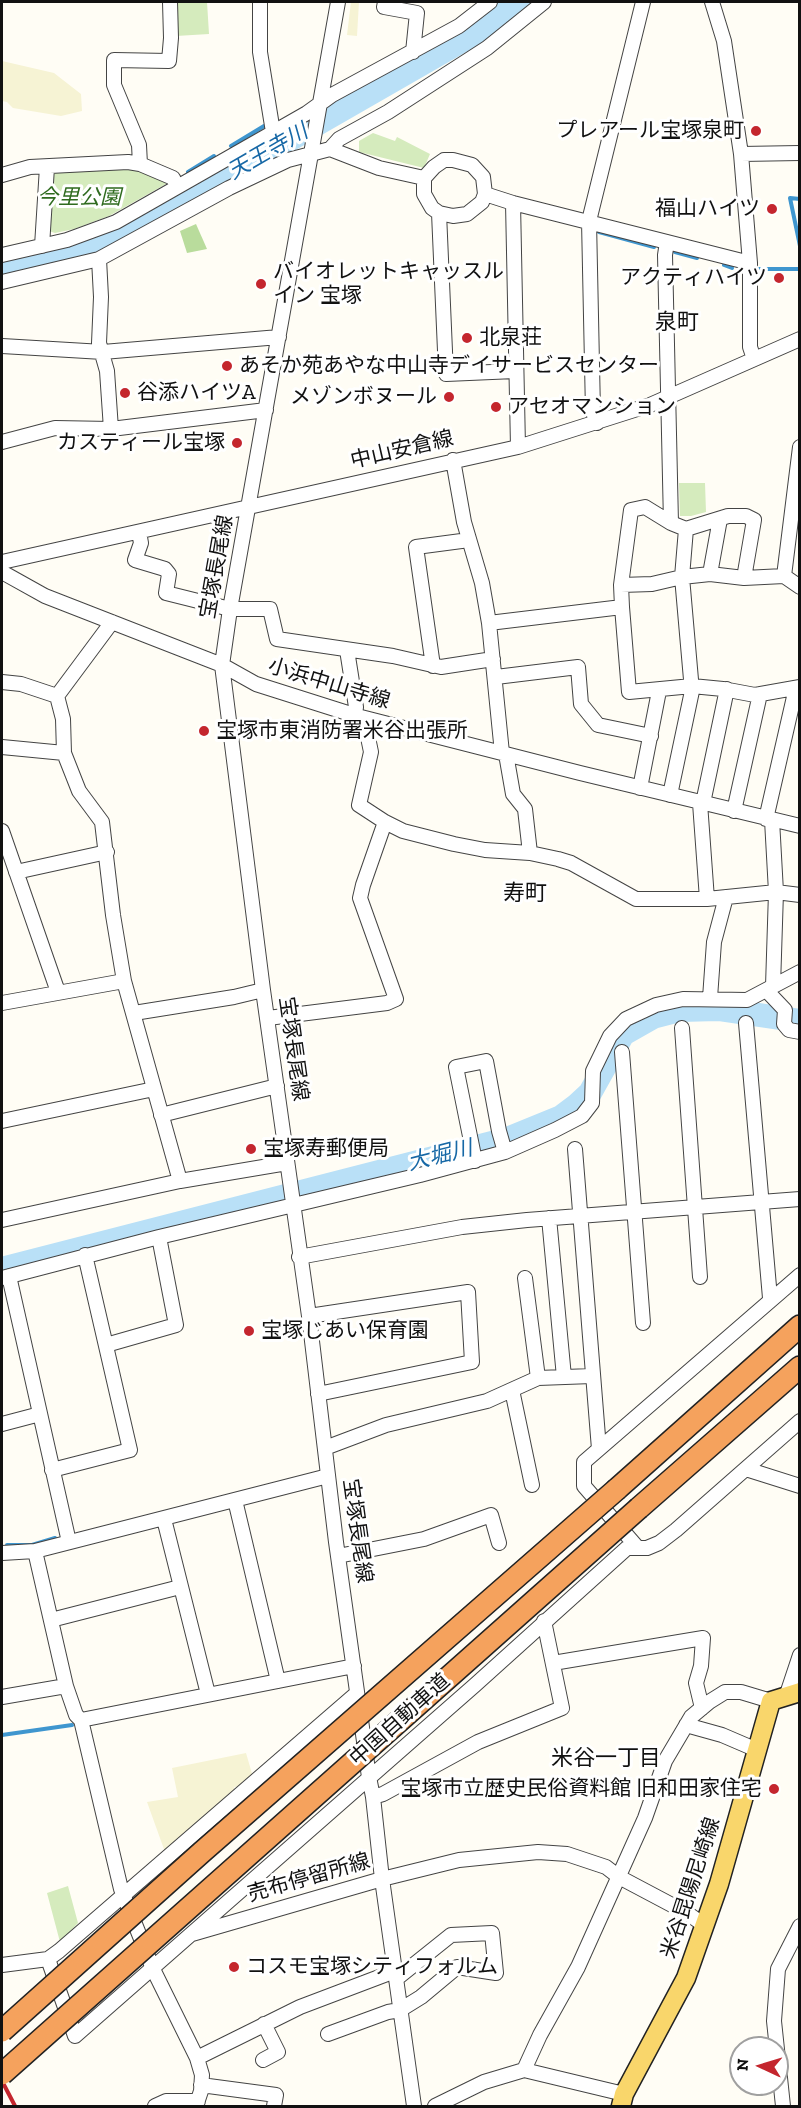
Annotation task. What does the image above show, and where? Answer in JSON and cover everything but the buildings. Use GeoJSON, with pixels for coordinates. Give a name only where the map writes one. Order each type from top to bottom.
{"type":"FeatureCollection","features":[{"type":"Feature","properties":{"kind":"highway","name":"中国自動車道"},"geometry":{"type":"LineString","coordinates":[[2,2031],[800,1326]]}},
{"type":"Feature","properties":{"kind":"highway","name":"中国自動車道"},"geometry":{"type":"LineString","coordinates":[[2,2074],[800,1367]]}},
{"type":"Feature","properties":{"kind":"main road","name":"米谷昆陽尼崎線"},"geometry":{"type":"LineString","coordinates":[[622,2100],[686,1978],[719,1884],[757,1750],[785,1697]]}},
{"type":"Feature","properties":{"kind":"street"},"geometry":{"type":"LineString","coordinates":[[140,164],[139,145],[114,85],[114,60],[169,61],[170,2]]}},
{"type":"Feature","properties":{"kind":"street"},"geometry":{"type":"LineString","coordinates":[[260,2],[260,51],[273,132]]}},
{"type":"Feature","properties":{"kind":"street","name":"宝塚長尾線"},"geometry":{"type":"LineString","coordinates":[[338,2],[222,665],[263,990],[309,1316],[338,1556],[414,2106]]}},
{"type":"Feature","properties":{"kind":"street"},"geometry":{"type":"LineString","coordinates":[[385,2],[384,7],[417,13],[413,52]]}},
{"type":"Feature","properties":{"kind":"street"},"geometry":{"type":"LineString","coordinates":[[2,255],[39,249],[116,222],[459,26],[490,2]]}},
{"type":"Feature","properties":{"kind":"street"},"geometry":{"type":"LineString","coordinates":[[330,149],[339,139],[388,112],[487,48],[544,2]]}},
{"type":"Feature","properties":{"kind":"street"},"geometry":{"type":"LineString","coordinates":[[597,423],[593,414],[589,221],[643,2]]}},
{"type":"Feature","properties":{"kind":"street"},"geometry":{"type":"LineString","coordinates":[[712,2],[724,41],[741,154],[750,263],[750,347],[754,359]]}},
{"type":"Feature","properties":{"kind":"street"},"geometry":{"type":"LineString","coordinates":[[2,282],[99,259],[229,188],[313,148],[330,149],[380,168],[424,178]]}},
{"type":"Feature","properties":{"kind":"street"},"geometry":{"type":"LineString","coordinates":[[741,154],[800,153]]}},
{"type":"Feature","properties":{"kind":"street"},"geometry":{"type":"LineString","coordinates":[[444,160],[464,162],[472,165],[483,177],[485,194],[482,202],[467,214],[453,216],[439,213],[432,208],[424,194],[424,178],[444,160]]}},
{"type":"Feature","properties":{"kind":"street"},"geometry":{"type":"LineString","coordinates":[[2,175],[30,167],[128,162],[140,164],[173,178],[177,187]]}},
{"type":"Feature","properties":{"kind":"street"},"geometry":{"type":"LineString","coordinates":[[44,271],[39,249],[47,167]]}},
{"type":"Feature","properties":{"kind":"street"},"geometry":{"type":"LineString","coordinates":[[485,194],[750,263]]}},
{"type":"Feature","properties":{"kind":"street"},"geometry":{"type":"LineString","coordinates":[[513,203],[518,447]]}},
{"type":"Feature","properties":{"kind":"street"},"geometry":{"type":"LineString","coordinates":[[439,213],[446,374],[515,371]]}},
{"type":"Feature","properties":{"kind":"street"},"geometry":{"type":"LineString","coordinates":[[667,242],[664,255],[671,523]]}},
{"type":"Feature","properties":{"kind":"street"},"geometry":{"type":"LineString","coordinates":[[99,259],[101,297],[99,343],[107,372],[111,429]]}},
{"type":"Feature","properties":{"kind":"street"},"geometry":{"type":"LineString","coordinates":[[2,346],[103,352],[279,337]]}},
{"type":"Feature","properties":{"kind":"street","name":"中山安倉線"},"geometry":{"type":"LineString","coordinates":[[2,562],[518,447],[597,423],[669,397],[800,339]]}},
{"type":"Feature","properties":{"kind":"street"},"geometry":{"type":"LineString","coordinates":[[2,442],[54,428],[111,429],[266,410]]}},
{"type":"Feature","properties":{"kind":"street"},"geometry":{"type":"LineString","coordinates":[[784,576],[800,447]]}},
{"type":"Feature","properties":{"kind":"street"},"geometry":{"type":"LineString","coordinates":[[453,460],[464,522],[482,583],[489,623],[504,754],[513,794],[525,809],[530,853]]}},
{"type":"Feature","properties":{"kind":"street"},"geometry":{"type":"LineString","coordinates":[[744,578],[754,520],[746,516],[728,516],[686,529],[671,523],[645,507],[630,510],[621,585],[629,692],[659,691],[692,686],[727,689],[755,695],[798,688],[769,820],[776,892],[770,988],[785,1010],[784,1024],[789,1030],[800,1032]]}},
{"type":"Feature","properties":{"kind":"street"},"geometry":{"type":"LineString","coordinates":[[710,574],[720,519]]}},
{"type":"Feature","properties":{"kind":"street"},"geometry":{"type":"LineString","coordinates":[[670,795],[692,686],[682,577],[686,529]]}},
{"type":"Feature","properties":{"kind":"street"},"geometry":{"type":"LineString","coordinates":[[139,532],[141,543],[135,560],[165,569],[169,574],[166,593],[230,609],[270,609],[277,639],[393,656],[441,667],[493,659]]}},
{"type":"Feature","properties":{"kind":"street"},"geometry":{"type":"LineString","coordinates":[[433,666],[416,547],[469,540]]}},
{"type":"Feature","properties":{"kind":"street","name":"小浜中山寺線"},"geometry":{"type":"LineString","coordinates":[[2,572],[45,596],[222,665],[256,684],[359,716],[504,754],[800,826]]}},
{"type":"Feature","properties":{"kind":"street"},"geometry":{"type":"LineString","coordinates":[[621,585],[652,584],[682,577],[710,574],[744,578],[784,576],[800,587]]}},
{"type":"Feature","properties":{"kind":"street"},"geometry":{"type":"LineString","coordinates":[[489,623],[622,607]]}},
{"type":"Feature","properties":{"kind":"street"},"geometry":{"type":"LineString","coordinates":[[57,696],[112,622]]}},
{"type":"Feature","properties":{"kind":"street"},"geometry":{"type":"LineString","coordinates":[[347,650],[356,707],[371,752],[359,805],[385,822],[403,831],[454,844],[486,850],[530,853],[571,863],[636,899],[707,899],[776,892],[800,895]]}},
{"type":"Feature","properties":{"kind":"street"},"geometry":{"type":"LineString","coordinates":[[496,677],[578,667],[581,704],[598,725],[651,736]]}},
{"type":"Feature","properties":{"kind":"street"},"geometry":{"type":"LineString","coordinates":[[2,682],[21,684],[57,696]]}},
{"type":"Feature","properties":{"kind":"street"},"geometry":{"type":"LineString","coordinates":[[707,899],[701,803],[727,689]]}},
{"type":"Feature","properties":{"kind":"street"},"geometry":{"type":"LineString","coordinates":[[640,788],[659,691]]}},
{"type":"Feature","properties":{"kind":"street"},"geometry":{"type":"LineString","coordinates":[[734,811],[760,694]]}},
{"type":"Feature","properties":{"kind":"street"},"geometry":{"type":"LineString","coordinates":[[57,696],[63,719],[64,753],[79,791],[102,822],[113,915],[124,981],[180,1181]]}},
{"type":"Feature","properties":{"kind":"street"},"geometry":{"type":"LineString","coordinates":[[2,747],[64,753]]}},
{"type":"Feature","properties":{"kind":"street"},"geometry":{"type":"LineString","coordinates":[[268,1018],[387,1003],[396,999],[360,898],[385,822]]}},
{"type":"Feature","properties":{"kind":"street"},"geometry":{"type":"LineString","coordinates":[[2,831],[58,992]]}},
{"type":"Feature","properties":{"kind":"street"},"geometry":{"type":"LineString","coordinates":[[16,872],[107,852]]}},
{"type":"Feature","properties":{"kind":"street"},"geometry":{"type":"LineString","coordinates":[[710,998],[714,942],[726,897]]}},
{"type":"Feature","properties":{"kind":"street"},"geometry":{"type":"LineString","coordinates":[[69,1542],[40,1414],[5,1277],[159,1237],[291,1198],[473,1153],[555,1130],[582,1116],[592,1103],[593,1071],[610,1036],[626,1019],[656,1005],[682,999],[747,1000],[800,972]]}},
{"type":"Feature","properties":{"kind":"street"},"geometry":{"type":"LineString","coordinates":[[2,1003],[124,981]]}},
{"type":"Feature","properties":{"kind":"street"},"geometry":{"type":"LineString","coordinates":[[134,1013],[234,997],[263,990]]}},
{"type":"Feature","properties":{"kind":"street"},"geometry":{"type":"LineString","coordinates":[[746,1023],[770,1298]]}},
{"type":"Feature","properties":{"kind":"street"},"geometry":{"type":"LineString","coordinates":[[682,1028],[700,1277]]}},
{"type":"Feature","properties":{"kind":"street"},"geometry":{"type":"LineString","coordinates":[[622,1052],[643,1323]]}},
{"type":"Feature","properties":{"kind":"street"},"geometry":{"type":"LineString","coordinates":[[473,1153],[456,1067],[486,1061],[503,1144]]}},
{"type":"Feature","properties":{"kind":"street"},"geometry":{"type":"LineString","coordinates":[[161,1115],[277,1086]]}},
{"type":"Feature","properties":{"kind":"street"},"geometry":{"type":"LineString","coordinates":[[2,1121],[154,1089]]}},
{"type":"Feature","properties":{"kind":"street"},"geometry":{"type":"LineString","coordinates":[[575,1149],[598,1449]]}},
{"type":"Feature","properties":{"kind":"street"},"geometry":{"type":"LineString","coordinates":[[2,1220],[180,1181],[287,1163]]}},
{"type":"Feature","properties":{"kind":"street"},"geometry":{"type":"LineString","coordinates":[[299,1257],[462,1227],[748,1202],[800,1200]]}},
{"type":"Feature","properties":{"kind":"street"},"geometry":{"type":"LineString","coordinates":[[549,1218],[564,1377]]}},
{"type":"Feature","properties":{"kind":"street"},"geometry":{"type":"LineString","coordinates":[[106,1345],[176,1325],[159,1237]]}},
{"type":"Feature","properties":{"kind":"street"},"geometry":{"type":"LineString","coordinates":[[52,1470],[130,1450],[85,1255]]}},
{"type":"Feature","properties":{"kind":"street"},"geometry":{"type":"LineString","coordinates":[[637,1547],[584,1486],[584,1462],[770,1298],[800,1275]]}},
{"type":"Feature","properties":{"kind":"street"},"geometry":{"type":"LineString","coordinates":[[525,1278],[538,1378]]}},
{"type":"Feature","properties":{"kind":"street"},"geometry":{"type":"LineString","coordinates":[[309,1316],[468,1292],[472,1362],[318,1394]]}},
{"type":"Feature","properties":{"kind":"street"},"geometry":{"type":"LineString","coordinates":[[325,1448],[386,1425],[487,1401],[538,1378],[592,1376]]}},
{"type":"Feature","properties":{"kind":"street"},"geometry":{"type":"LineString","coordinates":[[512,1390],[532,1485]]}},
{"type":"Feature","properties":{"kind":"street"},"geometry":{"type":"LineString","coordinates":[[2,1424],[40,1414]]}},
{"type":"Feature","properties":{"kind":"street"},"geometry":{"type":"LineString","coordinates":[[190,1934],[627,1548],[647,1548],[659,1543],[800,1421]]}},
{"type":"Feature","properties":{"kind":"street"},"geometry":{"type":"LineString","coordinates":[[746,1469],[800,1486]]}},
{"type":"Feature","properties":{"kind":"street"},"geometry":{"type":"LineString","coordinates":[[2,1553],[35,1551],[328,1476]]}},
{"type":"Feature","properties":{"kind":"street"},"geometry":{"type":"LineString","coordinates":[[235,1500],[279,1681]]}},
{"type":"Feature","properties":{"kind":"street"},"geometry":{"type":"LineString","coordinates":[[338,1556],[424,1539],[492,1515],[499,1543]]}},
{"type":"Feature","properties":{"kind":"street"},"geometry":{"type":"LineString","coordinates":[[164,1519],[208,1694]]}},
{"type":"Feature","properties":{"kind":"street"},"geometry":{"type":"LineString","coordinates":[[35,1551],[66,1686],[76,1715],[81,1720],[124,1896],[153,1969],[197,2058],[202,2075],[197,2104],[166,2101],[155,2106]]}},
{"type":"Feature","properties":{"kind":"street"},"geometry":{"type":"LineString","coordinates":[[51,1620],[180,1587]]}},
{"type":"Feature","properties":{"kind":"street"},"geometry":{"type":"LineString","coordinates":[[373,1797],[429,1771],[478,1742],[562,1708],[544,1621]]}},
{"type":"Feature","properties":{"kind":"street"},"geometry":{"type":"LineString","coordinates":[[553,1663],[703,1638],[702,1666],[696,1683],[702,1708]]}},
{"type":"Feature","properties":{"kind":"street"},"geometry":{"type":"LineString","coordinates":[[524,2070],[540,2035],[578,1967],[645,1818],[665,1761],[686,1725],[702,1708],[725,1692],[785,1697],[800,1655]]}},
{"type":"Feature","properties":{"kind":"street"},"geometry":{"type":"LineString","coordinates":[[81,1720],[354,1666]]}},
{"type":"Feature","properties":{"kind":"street"},"geometry":{"type":"LineString","coordinates":[[2,1697],[66,1686]]}},
{"type":"Feature","properties":{"kind":"street"},"geometry":{"type":"LineString","coordinates":[[2,1965],[48,1959],[124,1896],[357,1693]]}},
{"type":"Feature","properties":{"kind":"street"},"geometry":{"type":"LineString","coordinates":[[686,1725],[722,1735],[757,1750]]}},
{"type":"Feature","properties":{"kind":"street","name":"売布停留所線"},"geometry":{"type":"LineString","coordinates":[[48,1959],[75,2036],[190,1934],[382,1879],[459,1860],[538,1852],[567,1854],[606,1867],[704,1924]]}},
{"type":"Feature","properties":{"kind":"street"},"geometry":{"type":"LineString","coordinates":[[783,2106],[774,2021],[778,1969],[800,1926]]}},
{"type":"Feature","properties":{"kind":"street"},"geometry":{"type":"LineString","coordinates":[[197,2058],[300,2007],[395,1975],[451,1935],[492,1933],[496,1973],[457,1967],[421,1997],[400,2010],[388,2012],[328,2034]]}},
{"type":"Feature","properties":{"kind":"street"},"geometry":{"type":"LineString","coordinates":[[264,2024],[278,2052],[264,2060]]}},
{"type":"Feature","properties":{"kind":"street"},"geometry":{"type":"LineString","coordinates":[[435,2106],[484,2082],[524,2070],[622,2100]]}},
{"type":"Feature","properties":{"kind":"street"},"geometry":{"type":"LineString","coordinates":[[201,2085],[276,2095],[274,2106]]}},
{"type":"Feature","properties":{"kind":"shaded area"},"geometry":{"type":"Polygon","coordinates":[[[351,2],[359,2],[357,36],[347,35],[351,2]]]}},
{"type":"Feature","properties":{"kind":"shaded area"},"geometry":{"type":"Polygon","coordinates":[[[2,61],[54,73],[81,94],[82,111],[61,116],[13,108],[7,102],[2,101],[2,61]]]}},
{"type":"Feature","properties":{"kind":"shaded area"},"geometry":{"type":"Polygon","coordinates":[[[246,1753],[253,1777],[242,1786],[234,1787],[235,1793],[165,1852],[147,1802],[178,1797],[172,1768],[246,1753]]]}},
{"type":"Feature","properties":{"kind":"green space"},"geometry":{"type":"Polygon","coordinates":[[[173,2],[207,2],[209,34],[176,36],[173,2]]]}},
{"type":"Feature","properties":{"kind":"green space"},"geometry":{"type":"Polygon","coordinates":[[[373,133],[395,141],[397,137],[430,154],[424,168],[359,152],[359,141],[373,133]]]}},
{"type":"Feature","properties":{"kind":"green space","name":"今里公園"},"geometry":{"type":"Polygon","coordinates":[[[130,168],[165,179],[166,184],[109,216],[74,229],[55,233],[49,231],[52,176],[55,172],[130,168]]]}},
{"type":"Feature","properties":{"kind":"green space"},"geometry":{"type":"Polygon","coordinates":[[[196,224],[207,249],[187,253],[180,231],[196,224]]]}},
{"type":"Feature","properties":{"kind":"green space"},"geometry":{"type":"Polygon","coordinates":[[[679,483],[705,483],[706,512],[680,516],[679,483]]]}},
{"type":"Feature","properties":{"kind":"green space"},"geometry":{"type":"Polygon","coordinates":[[[68,1886],[78,1923],[60,1942],[47,1893],[68,1886]]]}},
{"type":"Feature","properties":{"kind":"waterway","name":"天王寺川"},"geometry":{"type":"LineString","coordinates":[[2,268],[61,256],[113,241],[475,33],[519,2]]}},
{"type":"Feature","properties":{"kind":"waterway"},"geometry":{"type":"LineString","coordinates":[[231,146],[264,126]]}},
{"type":"Feature","properties":{"kind":"waterway"},"geometry":{"type":"LineString","coordinates":[[188,172],[214,156]]}},
{"type":"Feature","properties":{"kind":"waterway"},"geometry":{"type":"LineString","coordinates":[[800,199],[790,198],[800,246]]}},
{"type":"Feature","properties":{"kind":"waterway"},"geometry":{"type":"LineString","coordinates":[[599,232],[654,247]]}},
{"type":"Feature","properties":{"kind":"waterway"},"geometry":{"type":"LineString","coordinates":[[675,252],[697,258]]}},
{"type":"Feature","properties":{"kind":"waterway"},"geometry":{"type":"LineString","coordinates":[[724,265],[732,268]]}},
{"type":"Feature","properties":{"kind":"waterway"},"geometry":{"type":"LineString","coordinates":[[758,269],[800,269]]}},
{"type":"Feature","properties":{"kind":"waterway","name":"大堀川"},"geometry":{"type":"LineString","coordinates":[[2,1269],[507,1139],[561,1117],[577,1105],[590,1093],[623,1034],[653,1017],[680,1010],[718,1009],[800,1021]]}},
{"type":"Feature","properties":{"kind":"waterway"},"geometry":{"type":"LineString","coordinates":[[7,1545],[32,1545],[55,1538]]}},
{"type":"Feature","properties":{"kind":"waterway"},"geometry":{"type":"LineString","coordinates":[[2,1735],[72,1725]]}},
{"type":"Feature","properties":{"kind":"railway"},"geometry":{"type":"LineString","coordinates":[[2,2081],[15,2106]]}},
{"type":"Feature","properties":{"kind":"place","name":"プレアール宝塚泉町"},"geometry":{"type":"Point","coordinates":[756,131]}},
{"type":"Feature","properties":{"kind":"place","name":"福山ハイツ"},"geometry":{"type":"Point","coordinates":[772,209]}},
{"type":"Feature","properties":{"kind":"place","name":"アクティハイツ"},"geometry":{"type":"Point","coordinates":[779,278]}},
{"type":"Feature","properties":{"kind":"place","name":"バイオレットキャッスル イン 宝塚"},"geometry":{"type":"Point","coordinates":[261,284]}},
{"type":"Feature","properties":{"kind":"place","name":"北泉荘"},"geometry":{"type":"Point","coordinates":[467,338]}},
{"type":"Feature","properties":{"kind":"place","name":"あそか苑あやな中山寺デイサービスセンター"},"geometry":{"type":"Point","coordinates":[227,366]}},
{"type":"Feature","properties":{"kind":"place","name":"谷添ハイツA"},"geometry":{"type":"Point","coordinates":[125,393]}},
{"type":"Feature","properties":{"kind":"place","name":"メゾンボヌール"},"geometry":{"type":"Point","coordinates":[449,397]}},
{"type":"Feature","properties":{"kind":"place","name":"アセオマンション"},"geometry":{"type":"Point","coordinates":[496,407]}},
{"type":"Feature","properties":{"kind":"place","name":"カスティール宝塚"},"geometry":{"type":"Point","coordinates":[237,443]}},
{"type":"Feature","properties":{"kind":"place","name":"宝塚市東消防署米谷出張所"},"geometry":{"type":"Point","coordinates":[204,731]}},
{"type":"Feature","properties":{"kind":"place","name":"宝塚寿郵便局"},"geometry":{"type":"Point","coordinates":[251,1149]}},
{"type":"Feature","properties":{"kind":"place","name":"宝塚じあい保育園"},"geometry":{"type":"Point","coordinates":[249,1331]}},
{"type":"Feature","properties":{"kind":"place","name":"宝塚市立歴史民俗資料館 旧和田家住宅"},"geometry":{"type":"Point","coordinates":[774,1789]}},
{"type":"Feature","properties":{"kind":"place","name":"コスモ宝塚シティフォルム"},"geometry":{"type":"Point","coordinates":[234,1967]}},
{"type":"Feature","properties":{"kind":"district","name":"泉町"},"geometry":{"type":"Point","coordinates":[677,323]}},
{"type":"Feature","properties":{"kind":"district","name":"寿町"},"geometry":{"type":"Point","coordinates":[525,894]}},
{"type":"Feature","properties":{"kind":"district","name":"米谷一丁目"},"geometry":{"type":"Point","coordinates":[606,1759]}}]}
